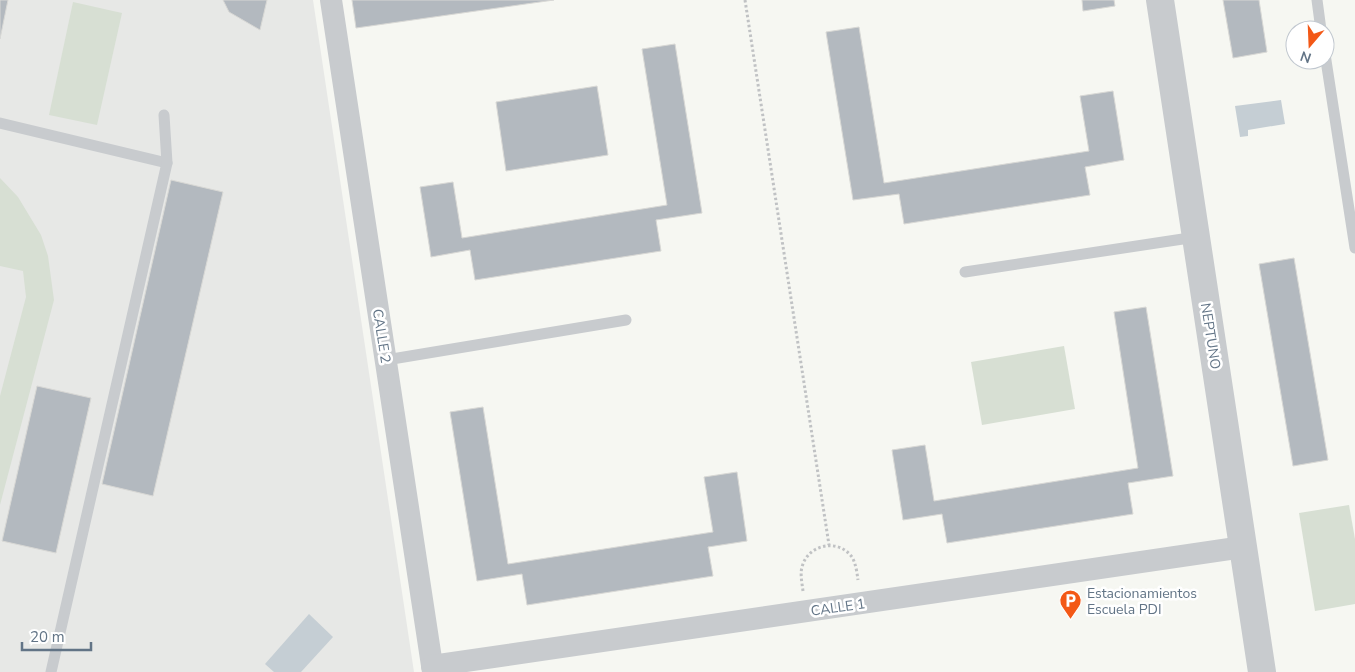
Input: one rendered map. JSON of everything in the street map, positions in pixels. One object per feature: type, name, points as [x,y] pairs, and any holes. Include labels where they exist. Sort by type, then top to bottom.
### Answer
[{"type":"street","name":"CALLE 2","points":[[331,0],[433,669]]},
{"type":"street","name":"NEPTUNO","points":[[1160,0],[1262,672]]},
{"type":"street","name":"CALLE 1","points":[[433,669],[806,611],[1243,547]]},
{"type":"lane","points":[[1317,0],[1320,20]]},
{"type":"lane","points":[[1327,70],[1355,248]]},
{"type":"lane","points":[[51,672],[167,163],[164,115]]},
{"type":"lane","points":[[0,123],[167,163]]},
{"type":"lane","points":[[965,272],[1196,236]]},
{"type":"lane","points":[[386,360],[626,320]]},
{"type":"path","points":[[745,0],[829,546]]},
{"type":"path","points":[[806,611],[802,568],[811,552],[829,546],[838,547],[852,558],[856,567],[862,603]]},
{"type":"shaded area","points":[[0,0],[313,0],[414,672],[0,672]]},
{"type":"shaded area","points":[[73,2],[122,13],[97,125],[49,115]]},
{"type":"shaded area","points":[[1281,100],[1285,124],[1248,130],[1248,136],[1240,137],[1235,106]]},
{"type":"shaded area","points":[[0,178],[18,197],[41,235],[48,256],[54,300],[0,505],[0,396],[26,297],[23,271],[0,266]]},
{"type":"shaded area","points":[[1064,346],[1075,409],[982,425],[971,362]]},
{"type":"shaded area","points":[[1349,505],[1355,539],[1355,604],[1315,611],[1299,513]]},
{"type":"shaded area","points":[[309,614],[333,637],[301,672],[274,672],[265,664]]},
{"type":"building","points":[[0,0],[8,0],[0,39]]},
{"type":"building","points":[[223,0],[267,0],[260,30],[229,12]]},
{"type":"building","points":[[352,0],[554,0],[356,28]]},
{"type":"building","points":[[1082,0],[1114,0],[1115,6],[1083,11]]},
{"type":"building","points":[[1223,0],[1259,0],[1267,52],[1233,58]]},
{"type":"building","points":[[859,27],[884,183],[1089,151],[1080,96],[1113,91],[1124,160],[1085,167],[1090,195],[904,224],[899,194],[853,200],[826,32]]},
{"type":"building","points":[[675,44],[702,213],[656,220],[661,251],[475,280],[470,250],[431,257],[420,187],[453,182],[462,238],[667,205],[642,49]]},
{"type":"building","points":[[597,86],[608,155],[506,171],[496,102]]},
{"type":"building","points":[[171,180],[223,192],[153,496],[102,484]]},
{"type":"building","points":[[1294,258],[1328,460],[1293,466],[1259,264]]},
{"type":"building","points":[[1146,307],[1173,476],[1128,483],[1133,514],[947,543],[942,514],[903,520],[892,450],[925,445],[934,501],[1138,468],[1114,312]]},
{"type":"building","points":[[37,386],[91,398],[56,553],[2,541]]},
{"type":"building","points":[[483,407],[508,564],[713,532],[704,477],[737,472],[747,541],[708,547],[713,576],[527,605],[522,574],[477,581],[450,412]]},
{"type":"place","name":"Estacionamientos Escuela PDI","points":[[1071,620]]}]
